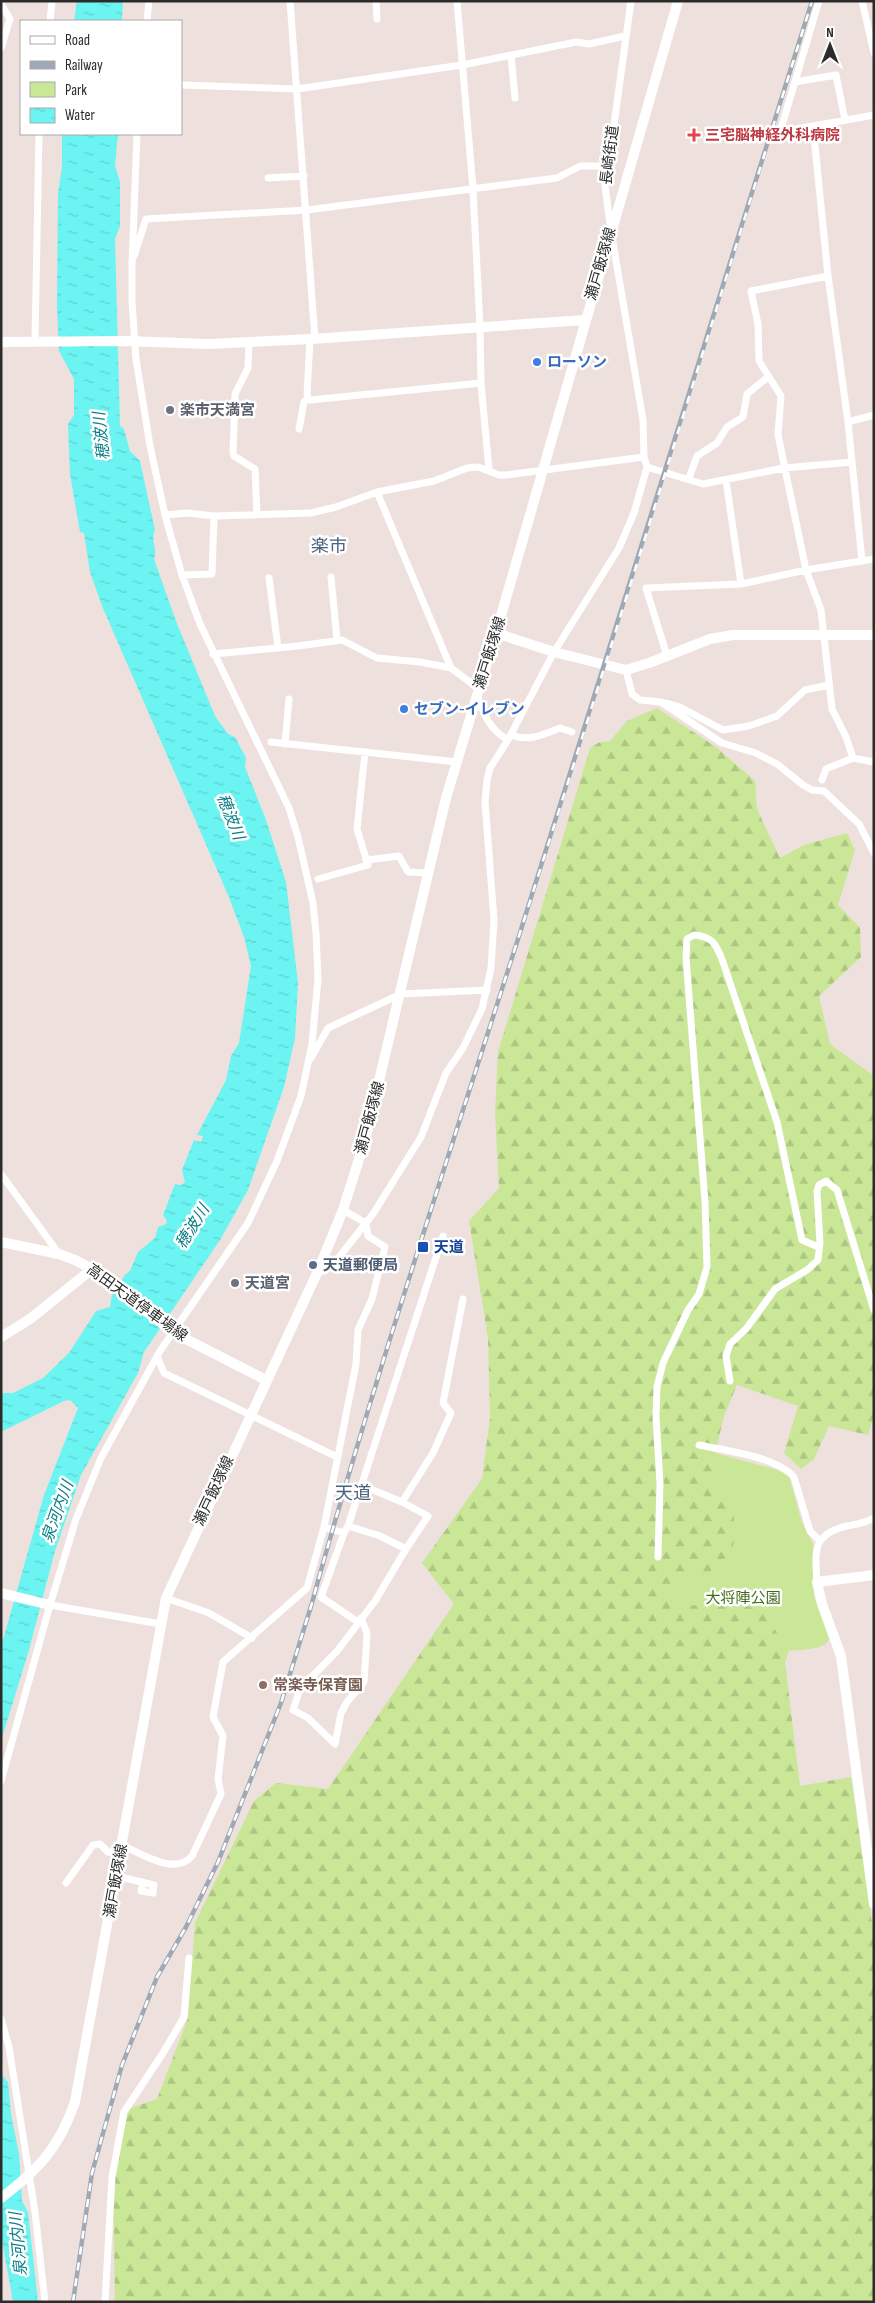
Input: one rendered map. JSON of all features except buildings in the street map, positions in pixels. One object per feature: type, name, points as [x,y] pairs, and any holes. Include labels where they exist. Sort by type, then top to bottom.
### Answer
[{"type":"main road","name":"瀬戸飯塚線","points":[[1,2198],[28,2177],[57,2144],[67,2126],[75,2102],[166,1598],[318,1271],[343,1210],[365,1140],[457,762],[678,1]]},
{"type":"main road","points":[[1,342],[37,340],[208,344],[312,339],[585,320]]},
{"type":"main road","points":[[496,633],[554,652],[626,670],[710,639],[733,635],[874,635]]},
{"type":"main road","name":"高田天道停車場線","points":[[1,1242],[59,1254],[94,1270],[171,1332],[266,1380]]},
{"type":"main road","points":[[1,1336],[30,1318],[94,1270]]},
{"type":"main road","points":[[874,1575],[817,1582],[822,1604],[840,1656],[874,1904]]},
{"type":"main road","points":[[6,1594],[50,1605]]},
{"type":"street","points":[[50,20],[52,1]]},
{"type":"street","points":[[147,20],[149,1]]},
{"type":"street","points":[[290,1],[307,210],[312,339],[308,398],[304,402],[299,429]]},
{"type":"street","points":[[376,1],[377,19]]},
{"type":"street","points":[[457,1],[473,189],[481,383],[488,470]]},
{"type":"street","name":"長崎街道","points":[[631,1],[613,132],[606,166],[605,186],[643,420],[644,457],[647,467]]},
{"type":"street","points":[[819,1],[780,132],[874,115]]},
{"type":"street","points":[[862,1],[874,53]]},
{"type":"street","points":[[1,4],[10,18],[1,48]]},
{"type":"street","points":[[182,85],[297,89],[462,65],[576,42],[589,44],[625,36]]},
{"type":"street","points":[[511,55],[515,98]]},
{"type":"street","points":[[795,82],[836,75],[845,120]]},
{"type":"street","points":[[813,126],[828,276],[848,422],[862,561]]},
{"type":"street","points":[[37,340],[39,135]]},
{"type":"street","points":[[1,1782],[76,1519],[101,1458],[171,1332],[248,1223],[277,1161],[301,1096],[312,1044],[318,979],[313,903],[298,838],[288,808],[242,708],[213,654],[182,575],[165,515],[150,446],[131,341],[137,135]]},
{"type":"street","points":[[132,264],[146,219],[307,210],[557,178],[580,166],[606,166]]},
{"type":"street","points":[[268,178],[304,176]]},
{"type":"street","points":[[828,276],[751,291],[758,324],[759,361],[781,396],[778,435],[806,570],[821,610],[832,709],[846,737],[853,758]]},
{"type":"street","points":[[249,342],[248,368],[235,394],[233,452],[234,456],[255,469],[257,515]]},
{"type":"street","points":[[688,478],[698,456],[718,443],[727,427],[743,416],[747,394],[768,377]]},
{"type":"street","points":[[308,398],[310,400],[481,383]]},
{"type":"street","points":[[848,422],[874,415]]},
{"type":"street","points":[[165,515],[188,513],[214,516],[311,513],[336,507],[377,492],[434,481],[467,468],[478,467],[499,475],[506,475],[644,457]]},
{"type":"street","points":[[318,1271],[324,1271],[332,1266],[366,1224],[421,1137],[446,1073],[477,1021],[487,990],[491,968],[494,920],[486,812],[486,780],[490,768],[509,737],[554,652],[619,548],[634,513],[647,467],[703,484],[784,468],[852,462]]},
{"type":"street","points":[[726,480],[741,584]]},
{"type":"street","points":[[377,492],[451,668],[478,692],[488,722],[493,730],[509,737],[522,739],[533,738],[560,728],[572,732]]},
{"type":"street","points":[[182,575],[212,574],[214,516]]},
{"type":"street","points":[[667,656],[646,588],[741,584],[806,570],[874,560]]},
{"type":"street","points":[[331,577],[337,640]]},
{"type":"street","points":[[269,578],[278,648]]},
{"type":"street","points":[[213,654],[342,640],[377,658],[420,662],[451,668]]},
{"type":"street","points":[[626,670],[632,694],[640,700],[661,702],[680,708],[723,730],[749,726],[777,716],[805,690],[829,685]]},
{"type":"street","points":[[285,744],[289,698]]},
{"type":"street","points":[[661,702],[722,743],[756,753],[777,764],[803,785],[812,790],[824,792],[859,824],[874,853]]},
{"type":"street","points":[[271,742],[457,762]]},
{"type":"street","points":[[318,879],[368,865],[357,828],[365,752]]},
{"type":"street","points":[[822,780],[826,769],[853,758],[874,762]]},
{"type":"street","points":[[366,860],[399,856],[408,872],[429,873]]},
{"type":"street","points":[[658,1557],[660,1484],[656,1416],[657,1387],[663,1363],[688,1310],[699,1294],[707,1267],[705,1202],[686,957],[687,939],[694,935],[711,939],[718,947],[777,1122],[802,1240],[816,1246],[820,1243]]},
{"type":"street","points":[[307,1064],[328,1028],[401,994],[487,990]]},
{"type":"street","points":[[1,1174],[59,1254]]},
{"type":"street","points":[[730,1380],[726,1356],[730,1344],[746,1329],[775,1289],[808,1270],[818,1260],[820,1243],[817,1191],[819,1185],[826,1181],[837,1190],[874,1310]]},
{"type":"street","points":[[66,1883],[93,1845],[100,1844],[108,1852],[121,1850],[165,1864],[179,1865],[186,1863],[192,1856],[221,1794],[218,1780],[223,1736],[213,1717],[223,1662],[307,1588],[324,1527],[356,1364],[358,1330],[372,1299],[385,1247],[368,1236],[366,1224],[343,1210]]},
{"type":"street","points":[[361,1485],[402,1502],[428,1516],[375,1601],[360,1620],[338,1650],[300,1690],[293,1710],[308,1718],[335,1744],[341,1713],[347,1702],[364,1682],[366,1633],[360,1620],[320,1597],[348,1526],[361,1485],[443,1236]]},
{"type":"street","points":[[402,1502],[433,1453],[451,1413],[443,1403],[463,1299]]},
{"type":"street","points":[[158,1356],[164,1373],[337,1457]]},
{"type":"street","points":[[699,1445],[760,1459],[788,1470],[794,1477],[810,1531],[819,1540]]},
{"type":"street","points":[[817,1582],[817,1547],[819,1540],[827,1532],[874,1518]]},
{"type":"street","points":[[348,1526],[380,1536],[406,1549]]},
{"type":"street","points":[[324,1527],[344,1533]]},
{"type":"street","points":[[166,1598],[209,1613],[252,1638]]},
{"type":"street","points":[[50,1605],[160,1624]]},
{"type":"street","points":[[116,1876],[143,1882]]},
{"type":"street","points":[[105,2302],[112,2177],[124,2112],[184,2017],[189,1958]]},
{"type":"street","points":[[1,2019],[9,2047],[34,2212],[45,2302]]},
{"type":"green space","points":[[657,708],[716,747],[755,781],[757,809],[780,858],[804,845],[847,833],[855,850],[838,905],[860,928],[861,957],[819,996],[830,1044],[874,1076],[874,1415],[868,1435],[829,1426],[814,1459],[801,1469],[784,1453],[798,1406],[737,1385],[724,1416],[714,1458],[715,1492],[734,1515],[734,1543],[729,1560],[706,1574],[680,1579],[676,1588],[676,1600],[689,1606],[728,1601],[753,1608],[768,1615],[783,1646],[800,1786],[851,1777],[874,1937],[874,2302],[115,2302],[113,2184],[128,2109],[157,2099],[188,2018],[195,1923],[254,1801],[276,1783],[328,1789],[454,1604],[422,1563],[482,1479],[490,1418],[488,1338],[469,1221],[499,1188],[495,1114],[498,1052],[590,748],[600,742],[610,741],[627,721]]},
{"type":"green space","name":"大将陣公園","points":[[700,1449],[778,1470],[789,1476],[802,1523],[813,1544],[814,1596],[830,1636],[828,1641],[819,1647],[789,1651],[783,1667],[665,1625]]},
{"type":"water","points":[[77,1],[123,1],[122,20],[74,20]]},
{"type":"water","points":[[62,135],[118,135],[115,166],[120,182],[120,226],[115,239],[120,426],[124,429],[130,451],[140,461],[155,530],[153,537],[154,559],[176,621],[215,716],[228,734],[235,737],[246,758],[245,767],[266,820],[286,882],[298,983],[295,1038],[284,1087],[248,1190],[220,1240],[144,1352],[138,1373],[81,1475],[55,1551],[29,1650],[1,1741],[1,1647],[44,1495],[78,1408],[70,1400],[64,1401],[1,1432],[1,1393],[13,1393],[43,1378],[69,1353],[96,1311],[110,1307],[112,1295],[125,1275],[130,1271],[138,1252],[155,1238],[158,1227],[166,1224],[167,1221],[163,1215],[175,1184],[182,1185],[185,1182],[182,1170],[194,1140],[201,1142],[203,1136],[197,1135],[226,1080],[231,1056],[239,1043],[251,966],[244,937],[228,895],[102,606],[90,572],[84,533],[80,532],[70,474],[68,424],[74,415],[74,379],[59,351],[57,306],[58,194],[62,166]]},
{"type":"water","name":"泉河内川","points":[[1,2074],[8,2082],[11,2114],[19,2154],[22,2201],[28,2212],[38,2302],[13,2302],[1,2235]]},
{"type":"railway","points":[[310,1610],[384,1357],[592,705],[812,1]]},
{"type":"railway","points":[[73,2302],[92,2173],[122,2065],[157,1977],[186,1927],[218,1862],[281,1703],[312,1603]]},
{"type":"place","name":"三宅脳神経外科病院","points":[[694,135]]},
{"type":"place","name":"ローソン","points":[[537,362]]},
{"type":"place","name":"楽市天満宮","points":[[170,410]]},
{"type":"place","name":"セブン-イレブン","points":[[404,709]]},
{"type":"place","name":"天道","points":[[423,1247]]},
{"type":"place","name":"天道郵便局","points":[[313,1265]]},
{"type":"place","name":"天道宮","points":[[235,1283]]},
{"type":"place","name":"常楽寺保育園","points":[[263,1685]]},
{"type":"district","name":"楽市","points":[[329,546]]},
{"type":"district","name":"天道","points":[[353,1493]]},
{"type":"water label","name":"穂波川","points":[[102,436]]},
{"type":"water label","name":"穂波川","points":[[230,817]]},
{"type":"water label","name":"穂波川","points":[[193,1227]]}]
